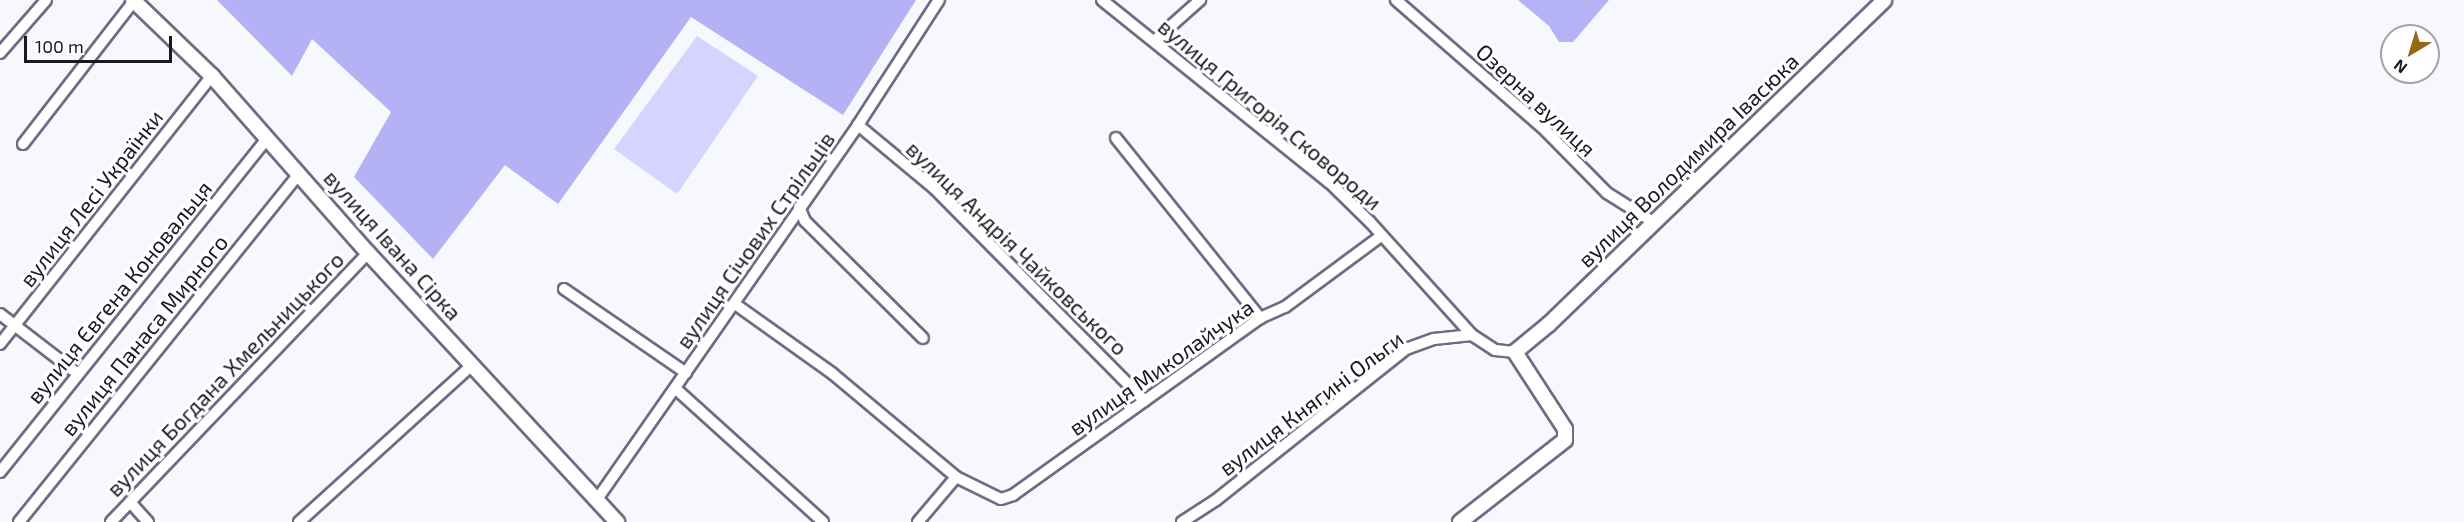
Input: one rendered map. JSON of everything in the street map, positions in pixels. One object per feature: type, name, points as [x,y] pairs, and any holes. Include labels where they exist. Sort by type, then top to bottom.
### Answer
[{"type":"street","points":[[0,53],[46,0]]},
{"type":"street","points":[[23,144],[134,0]]},
{"type":"street","name":"вулиця Івана Сірка","points":[[134,0],[212,76],[300,172],[368,253],[598,498],[617,522]]},
{"type":"street","name":"вулиця Січових Стрільців","points":[[598,498],[858,125],[939,0]]},
{"type":"street","name":"вулиця Григорія Сковороди","points":[[1102,0],[1157,39],[1330,183],[1382,236],[1472,335],[1495,350],[1517,350]]},
{"type":"street","points":[[1157,39],[1200,0]]},
{"type":"street","name":"Озерна вулиця","points":[[1396,0],[1546,131],[1575,164],[1607,193],[1653,222]]},
{"type":"street","name":"вулиця Володимира Івасюка","points":[[1517,350],[1884,0]]},
{"type":"street","name":"вулиця Лесі Українки","points":[[0,345],[212,76]]},
{"type":"street","name":"вулиця Андрія Чайковського","points":[[858,125],[934,189],[1145,401]]},
{"type":"street","name":"вулиця Євгена Коновальця","points":[[0,472],[268,138]]},
{"type":"street","points":[[1116,138],[1260,318]]},
{"type":"street","name":"вулиця Панаса Мирного","points":[[19,522],[300,172]]},
{"type":"street","points":[[799,207],[805,221],[923,338]]},
{"type":"street","name":"вулиця Миколайчука","points":[[735,304],[833,374],[956,477],[1001,499],[1013,495],[1260,318],[1285,307],[1382,236]]},
{"type":"street","name":"вулиця Богдана Хмельницького","points":[[111,522],[368,253]]},
{"type":"street","points":[[564,289],[686,373]]},
{"type":"street","points":[[0,314],[78,374]]},
{"type":"street","name":"вулиця Княгині Ольги","points":[[1182,522],[1216,500],[1406,349],[1434,339],[1472,335]]},
{"type":"street","points":[[1460,522],[1565,440],[1566,429],[1517,350]]},
{"type":"street","points":[[299,522],[472,364]]},
{"type":"street","points":[[676,389],[823,522]]},
{"type":"street","points":[[918,522],[956,477]]},
{"type":"street","points":[[130,502],[147,522]]},
{"type":"shaded area","points":[[217,0],[916,0],[843,115],[691,17],[558,204],[505,165],[433,259],[354,177],[391,112],[312,39],[292,76]]},
{"type":"shaded area","points":[[1518,0],[1609,0],[1573,42],[1559,42],[1549,26]]},
{"type":"shaded area","points":[[697,36],[758,76],[677,194],[614,149]]}]
